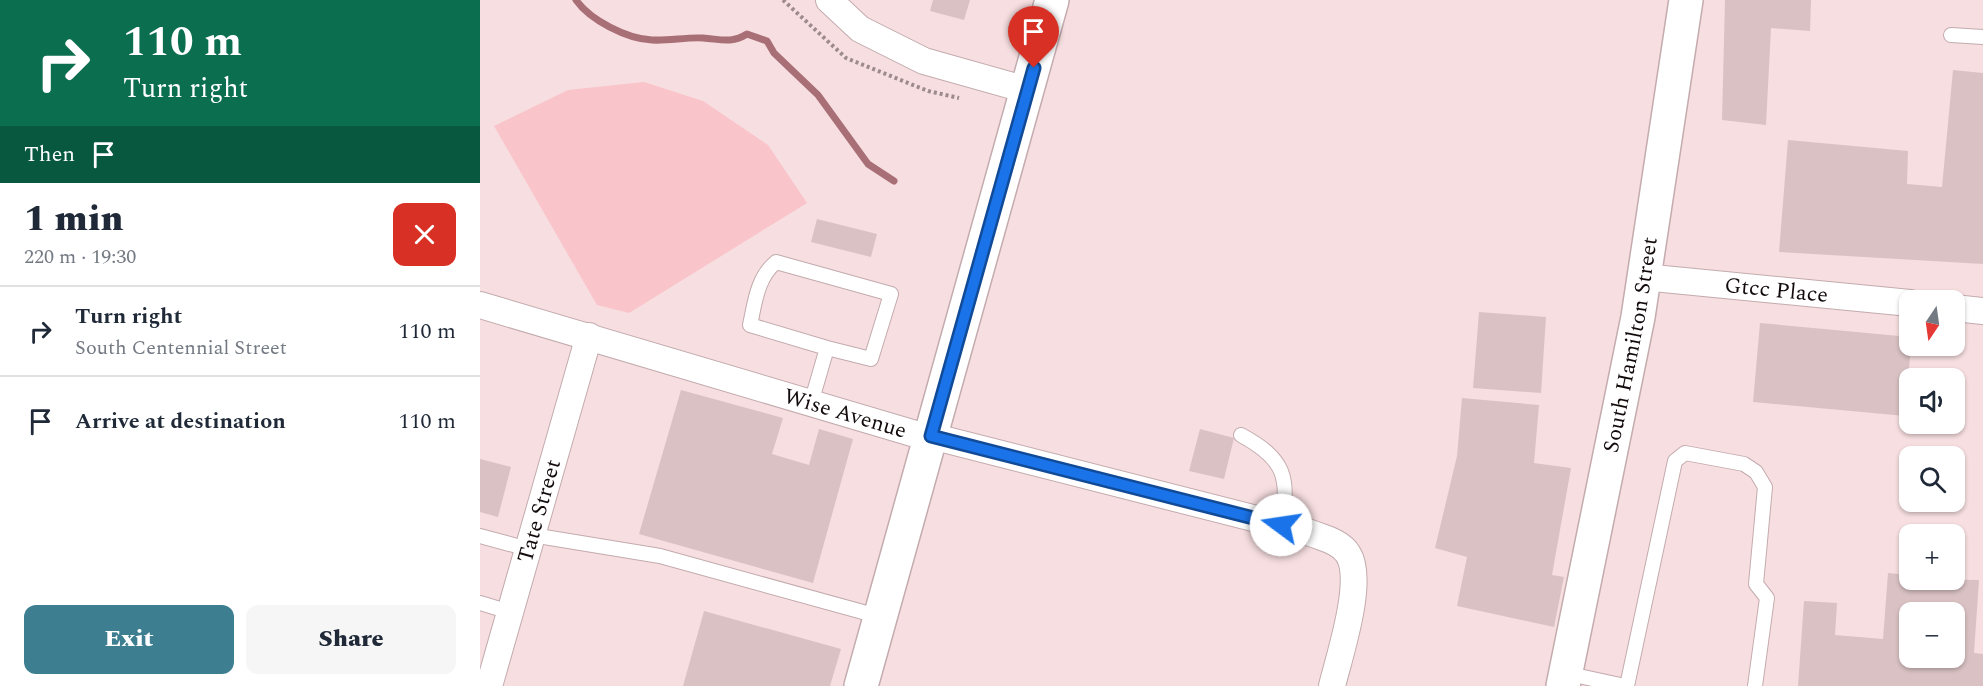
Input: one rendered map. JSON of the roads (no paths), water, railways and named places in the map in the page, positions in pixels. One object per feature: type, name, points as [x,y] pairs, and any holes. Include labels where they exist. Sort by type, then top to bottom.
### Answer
[{"type":"street","points":[[829,0],[860,28],[924,61],[1027,90]]},
{"type":"street","points":[[861,686],[1052,0]]},
{"type":"street","name":"South Hamilton Street","points":[[1564,680],[1638,317],[1686,0]]},
{"type":"street","name":"Gtcc Place","points":[[1643,277],[1899,302]]},
{"type":"street","name":"Wise Avenue","points":[[480,305],[912,433],[1281,525],[1339,544],[1350,555],[1354,577],[1350,619],[1332,686]]},
{"type":"street","points":[[1965,309],[1983,311]]},
{"type":"street","name":"Tate Street","points":[[489,686],[589,336]]},
{"type":"lane","points":[[1951,35],[1983,37]]},
{"type":"lane","points":[[776,262],[891,294],[871,359],[827,348],[750,325],[761,279],[776,262]]},
{"type":"lane","points":[[811,403],[827,348]]},
{"type":"lane","points":[[1241,435],[1266,448],[1276,462],[1285,484],[1281,525]]},
{"type":"lane","points":[[1564,680],[1626,686],[1675,461],[1685,453],[1744,464],[1756,472],[1766,487],[1756,584],[1767,598],[1755,686]]},
{"type":"lane","points":[[480,536],[660,556],[881,617]]},
{"type":"lane","points":[[480,603],[510,612]]},
{"type":"waterway","points":[[576,0],[590,15],[610,27],[642,39],[731,40],[747,34],[767,41],[774,53],[818,95],[868,164],[894,181]]}]
